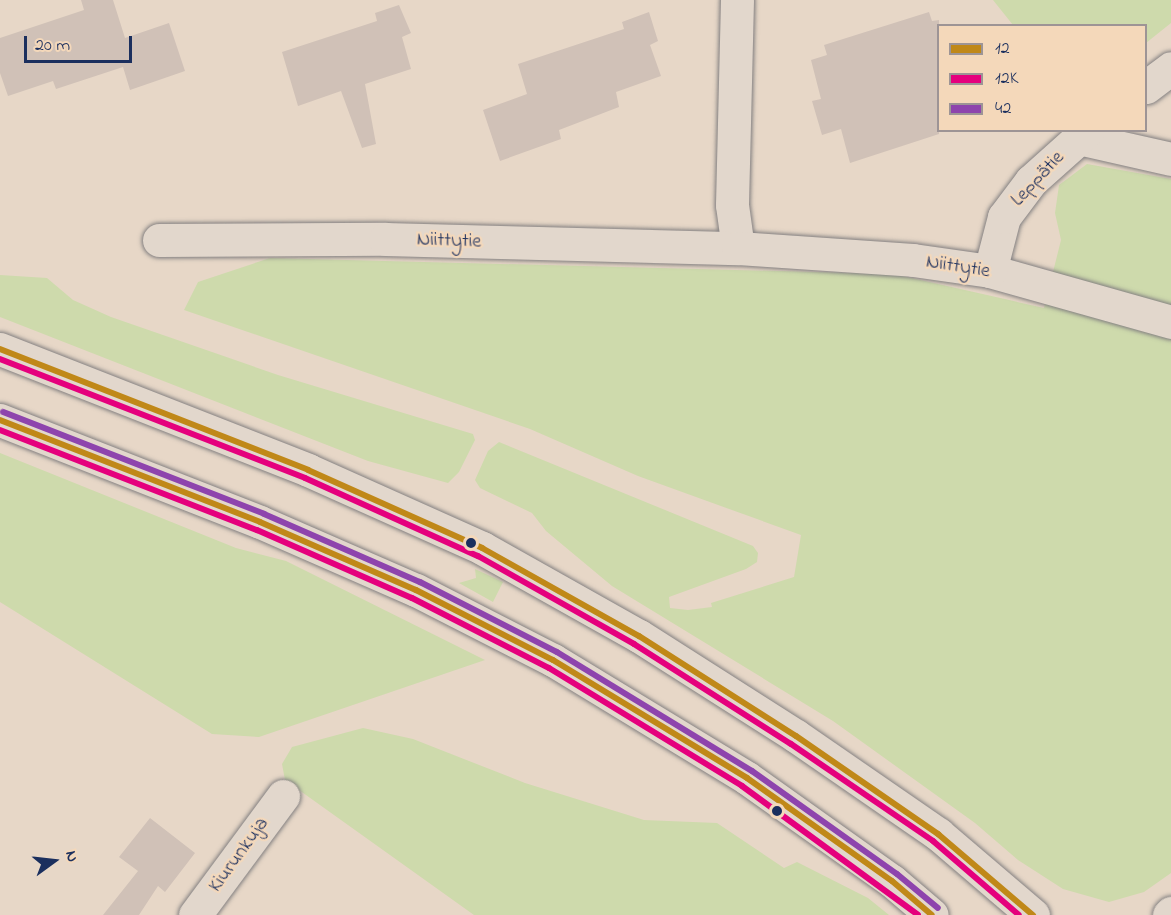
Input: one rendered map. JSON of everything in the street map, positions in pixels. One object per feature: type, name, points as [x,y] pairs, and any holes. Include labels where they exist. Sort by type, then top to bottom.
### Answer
[{"type":"main road","points":[[737,0],[732,205],[738,248]]},
{"type":"main road","points":[[1147,86],[1171,68]]},
{"type":"main road","points":[[1083,134],[1171,159]]},
{"type":"main road","name":"Leppätie","points":[[990,271],[1004,217],[1031,181],[1083,134]]},
{"type":"main road","name":"Niittytie","points":[[159,240],[385,239],[738,248],[913,260],[990,271],[1171,322]]},
{"type":"main road","points":[[0,349],[308,470],[492,554],[639,636],[796,736],[938,834],[1033,915]]},
{"type":"main road","points":[[0,420],[260,522],[416,590],[553,660],[747,778],[892,881],[932,915]]},
{"type":"main road","name":"Kiurunkuja","points":[[195,915],[283,796]]},
{"type":"green space","points":[[993,0],[1171,0],[1171,23],[1147,42],[1147,24],[1012,24]]},
{"type":"green space","points":[[1087,164],[1171,179],[1171,873],[1144,892],[1109,902],[1063,889],[1018,860],[975,823],[833,721],[612,586],[546,531],[532,513],[480,488],[475,480],[488,451],[499,442],[753,546],[758,553],[757,562],[746,569],[669,597],[670,608],[688,610],[712,607],[711,603],[794,577],[801,535],[638,476],[530,429],[184,310],[198,282],[270,258],[894,274],[1044,308],[1061,240],[1055,213],[1059,185]]},
{"type":"green space","points":[[0,275],[47,278],[73,300],[111,317],[278,375],[473,434],[475,440],[459,472],[448,483],[368,461],[0,317]]},
{"type":"green space","points":[[0,453],[236,548],[286,561],[485,660],[259,737],[212,734],[0,602]]},
{"type":"green space","points":[[475,569],[503,582],[493,602],[459,583],[476,578]]},
{"type":"green space","points":[[363,728],[413,739],[525,783],[644,820],[717,823],[784,868],[797,862],[868,898],[889,915],[474,915],[285,780],[282,764],[292,747]]},
{"type":"building","points":[[81,0],[113,0],[125,38],[169,23],[185,71],[130,90],[123,67],[56,89],[53,81],[8,96],[0,73],[0,38],[84,10]]},
{"type":"building","points":[[399,5],[411,33],[402,37],[411,69],[365,84],[376,144],[362,148],[341,91],[298,106],[282,52],[377,21],[375,13]]},
{"type":"building","points":[[649,12],[658,41],[650,45],[661,76],[616,92],[619,107],[559,130],[561,139],[500,161],[483,110],[527,94],[518,64],[624,29],[622,22]]},
{"type":"building","points":[[929,12],[932,21],[939,20],[937,24],[937,132],[939,134],[850,163],[841,129],[822,135],[812,101],[821,99],[811,60],[827,55],[824,45]]},
{"type":"building","points":[[150,818],[195,853],[165,892],[158,886],[139,915],[103,915],[138,871],[119,857]]},
{"type":"transit line","name":"12","points":[[0,349],[308,470],[482,548],[639,636],[796,736],[938,834],[1033,915]]},
{"type":"transit line","name":"12K","points":[[0,359],[305,478],[478,556],[634,644],[791,744],[933,841],[1019,915]]},
{"type":"transit line","name":"42","points":[[3,412],[264,514],[420,582],[557,652],[752,771],[897,874],[938,908]]},
{"type":"transit line","name":"12","points":[[0,420],[260,522],[416,590],[553,660],[747,778],[892,881],[932,915]]},
{"type":"transit line","name":"12K","points":[[0,430],[257,530],[412,598],[549,668],[742,786],[918,915]]}]
